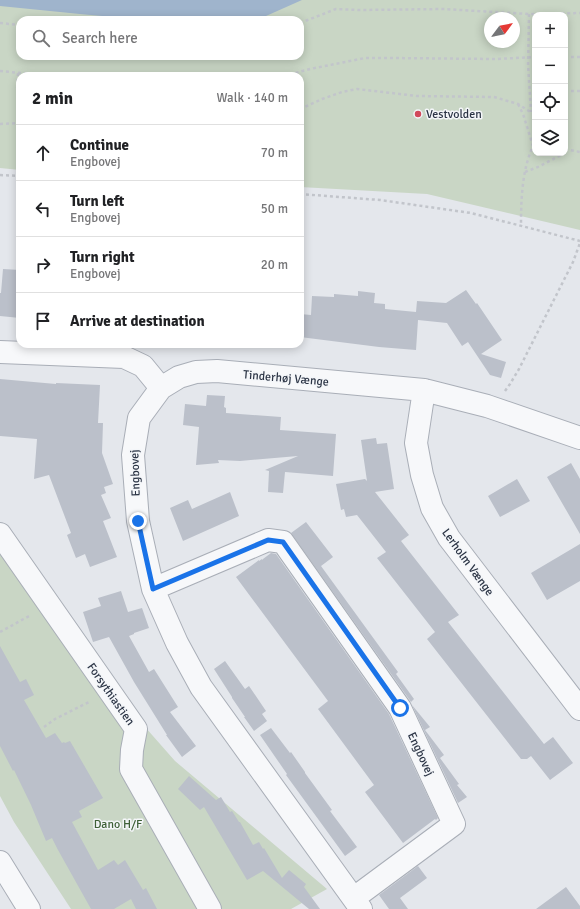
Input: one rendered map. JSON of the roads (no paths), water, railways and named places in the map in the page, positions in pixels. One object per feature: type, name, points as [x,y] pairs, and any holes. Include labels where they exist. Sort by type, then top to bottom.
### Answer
[{"type":"street","points":[[0,352],[124,357],[143,366],[162,388]]},
{"type":"street","name":"Tinderhøj Vænge","points":[[162,388],[179,377],[196,372],[217,372],[424,390],[493,408],[580,438]]},
{"type":"street","name":"Engbovej","points":[[153,589],[268,540],[283,542],[400,708],[454,824],[358,904],[201,687],[177,643],[153,589],[138,521],[133,455],[139,418],[162,388]]},
{"type":"street","name":"Lerholm Vænge","points":[[424,390],[416,443],[422,475],[432,508],[449,538],[576,695]]},
{"type":"street","name":"Forsythiastien","points":[[0,534],[136,729],[132,750],[131,769],[210,909]]},
{"type":"street","points":[[0,862],[30,909]]},
{"type":"water","points":[[0,0],[302,0],[266,16],[102,16],[0,6]]},
{"type":"place","name":"Vestvolden","points":[[418,114]]},
{"type":"park label","name":"Dano H/F","points":[[118,824]]}]
